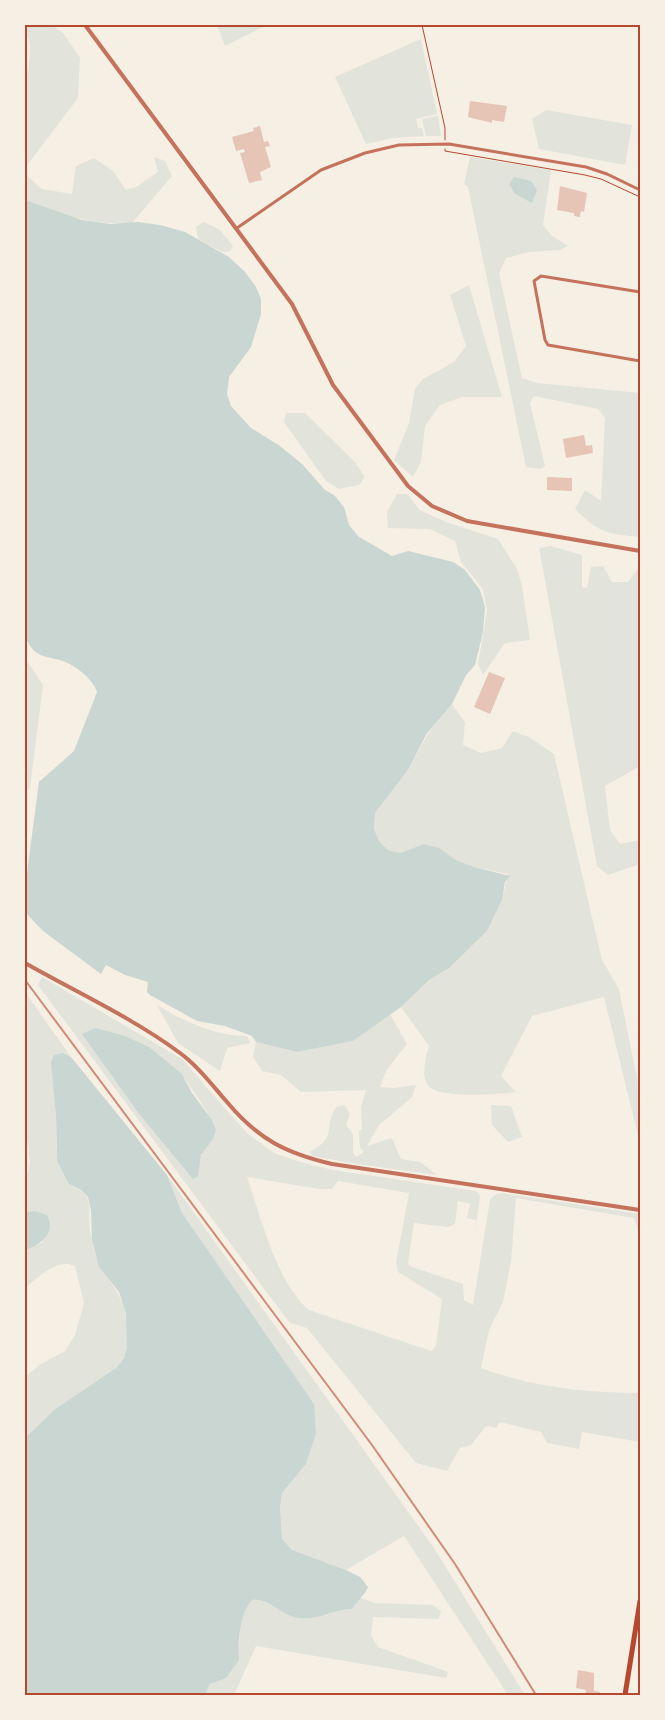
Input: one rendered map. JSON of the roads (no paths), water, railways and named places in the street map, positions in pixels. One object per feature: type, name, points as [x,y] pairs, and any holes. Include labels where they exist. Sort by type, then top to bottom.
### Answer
[{"type":"main road","points":[[626,1695],[640,1600]]},
{"type":"street","points":[[85,25],[292,304],[342,399],[399,475],[419,495],[446,514],[467,521],[640,551]]},
{"type":"street","points":[[237,228],[321,170],[365,152],[399,145],[450,144],[586,167],[608,174],[640,190]]},
{"type":"street","points":[[640,292],[541,276],[534,281],[545,340],[548,344],[640,361]]},
{"type":"street","points":[[25,963],[180,1053],[204,1075],[248,1126],[276,1146],[290,1153],[332,1164],[640,1210]]},
{"type":"railway","points":[[25,980],[372,1445],[455,1564],[536,1695]]}]
